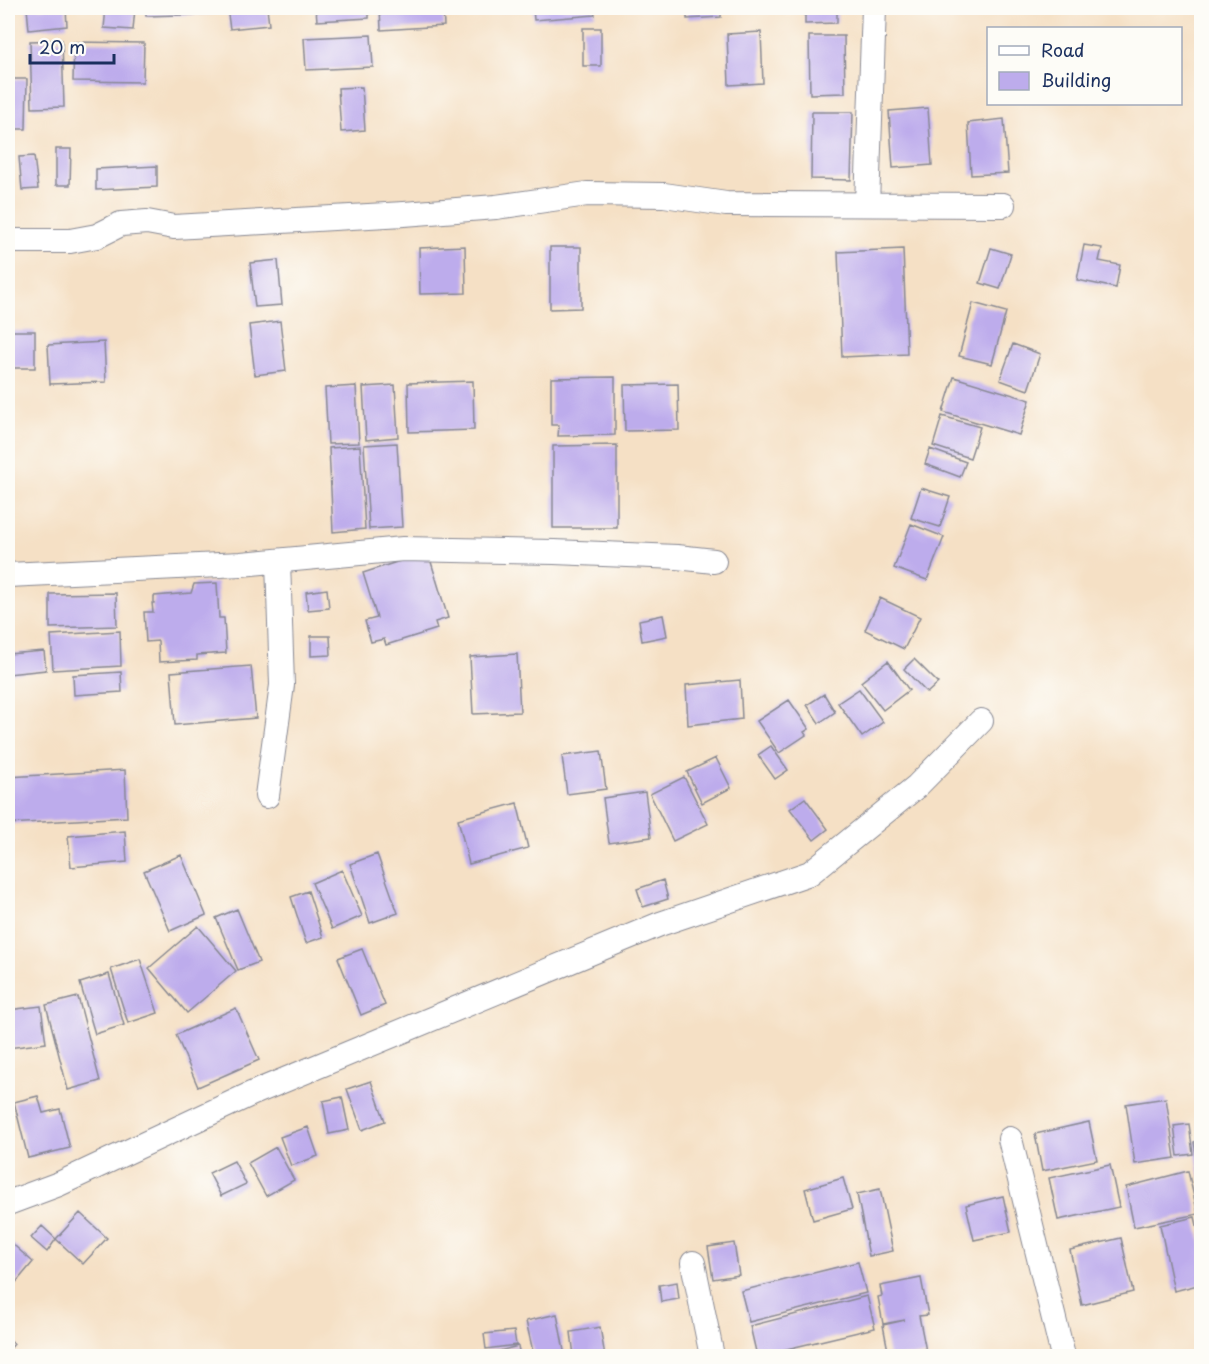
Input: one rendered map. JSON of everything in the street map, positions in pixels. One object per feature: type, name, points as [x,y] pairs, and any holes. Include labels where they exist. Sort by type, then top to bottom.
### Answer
[{"type":"street","points":[[867,204],[873,8]]},
{"type":"street","points":[[8,242],[70,241],[97,236],[121,224],[147,222],[174,227],[404,214],[496,207],[587,194],[664,195],[726,204],[1003,205]]},
{"type":"street","points":[[8,575],[241,564],[402,549],[676,556],[714,561]]},
{"type":"street","points":[[267,796],[282,686],[278,561]]},
{"type":"street","points":[[8,1203],[58,1184],[250,1094],[649,928],[810,873],[917,786],[981,720]]},
{"type":"street","points":[[1010,1139],[1062,1356]]},
{"type":"street","points":[[693,1263],[712,1356]]},
{"type":"building","points":[[27,8],[66,8],[67,26],[29,30]]},
{"type":"building","points":[[106,8],[135,8],[133,30],[104,28]]},
{"type":"building","points":[[146,8],[213,8],[213,14],[146,16]]},
{"type":"building","points":[[227,8],[267,8],[269,25],[230,29]]},
{"type":"building","points":[[316,8],[369,8],[369,18],[317,21]]},
{"type":"building","points":[[380,8],[443,8],[444,26],[381,30]]},
{"type":"building","points":[[495,8],[529,8],[529,9],[496,13]]},
{"type":"building","points":[[533,8],[594,8],[595,15],[534,20]]},
{"type":"building","points":[[687,8],[721,8],[721,17],[687,19]]},
{"type":"building","points":[[805,8],[837,8],[837,23],[805,24]]},
{"type":"building","points":[[583,28],[601,28],[601,66],[583,66]]},
{"type":"building","points":[[761,32],[763,83],[729,85],[727,34]]},
{"type":"building","points":[[371,35],[373,67],[306,70],[304,38]]},
{"type":"building","points":[[809,36],[844,36],[845,93],[810,94]]},
{"type":"building","points":[[62,40],[64,107],[32,108],[30,41]]},
{"type":"building","points":[[74,42],[144,43],[143,82],[73,81]]},
{"type":"building","points":[[8,79],[27,79],[26,129],[8,129]]},
{"type":"building","points":[[362,87],[365,130],[341,132],[338,88]]},
{"type":"building","points":[[928,108],[932,165],[893,168],[889,111]]},
{"type":"building","points":[[812,112],[853,112],[851,180],[811,179]]},
{"type":"building","points":[[1004,119],[1008,173],[971,175],[968,123]]},
{"type":"building","points":[[56,149],[71,149],[70,185],[56,185]]},
{"type":"building","points":[[34,156],[38,189],[22,190],[19,157]]},
{"type":"building","points":[[157,166],[157,187],[96,190],[96,169]]},
{"type":"building","points":[[1084,245],[1102,248],[1099,261],[1120,265],[1116,288],[1077,280]]},
{"type":"building","points":[[465,246],[466,293],[420,294],[419,248]]},
{"type":"building","points":[[550,247],[581,247],[581,308],[550,309]]},
{"type":"building","points":[[991,248],[1011,254],[1000,289],[980,283]]},
{"type":"building","points":[[903,249],[907,354],[842,357],[838,252]]},
{"type":"building","points":[[278,260],[282,305],[255,307],[250,263]]},
{"type":"building","points":[[973,303],[1006,312],[992,364],[959,356]]},
{"type":"building","points":[[280,321],[286,371],[255,375],[249,325]]},
{"type":"building","points":[[8,331],[35,331],[35,368],[8,368]]},
{"type":"building","points":[[104,342],[106,382],[50,384],[48,345]]},
{"type":"building","points":[[1013,344],[1040,354],[1028,390],[1000,380]]},
{"type":"building","points":[[615,377],[615,435],[558,436],[559,425],[551,425],[551,378]]},
{"type":"building","points":[[954,377],[1030,400],[1019,435],[943,412]]},
{"type":"building","points":[[473,381],[474,430],[409,432],[408,383]]},
{"type":"building","points":[[678,384],[679,430],[625,431],[624,385]]},
{"type":"building","points":[[395,385],[398,437],[366,440],[363,387]]},
{"type":"building","points":[[356,386],[359,443],[328,444],[325,388]]},
{"type":"building","points":[[942,416],[980,427],[970,458],[933,446]]},
{"type":"building","points":[[397,443],[402,527],[369,529],[364,445]]},
{"type":"building","points":[[617,445],[617,528],[553,528],[553,446]]},
{"type":"building","points":[[360,446],[365,529],[333,532],[329,448]]},
{"type":"building","points":[[930,449],[966,462],[960,477],[925,464]]},
{"type":"building","points":[[921,488],[950,497],[940,527],[911,518]]},
{"type":"building","points":[[911,524],[944,537],[927,580],[894,568]]},
{"type":"building","points":[[428,552],[448,618],[435,622],[437,629],[386,645],[384,639],[371,642],[365,621],[377,618],[363,573]]},
{"type":"building","points":[[217,583],[219,618],[224,618],[226,653],[197,655],[197,660],[159,662],[158,641],[146,642],[144,612],[153,612],[154,596],[191,593],[194,584]]},
{"type":"building","points":[[327,589],[329,608],[308,610],[306,592]]},
{"type":"building","points":[[116,593],[117,626],[50,628],[50,594]]},
{"type":"building","points":[[880,598],[920,617],[904,649],[865,630]]},
{"type":"building","points":[[663,615],[667,636],[642,641],[639,620]]},
{"type":"building","points":[[120,631],[121,666],[53,670],[51,635]]},
{"type":"building","points":[[311,636],[330,636],[331,655],[311,656]]},
{"type":"building","points":[[44,651],[46,670],[8,674],[8,654]]},
{"type":"building","points":[[517,654],[520,712],[473,714],[470,657]]},
{"type":"building","points":[[914,659],[938,683],[927,693],[904,669]]},
{"type":"building","points":[[888,661],[909,690],[883,710],[861,682]]},
{"type":"building","points":[[251,666],[256,718],[175,725],[171,672]]},
{"type":"building","points":[[121,672],[122,692],[74,695],[73,675]]},
{"type":"building","points":[[740,680],[742,719],[688,725],[686,685]]},
{"type":"building","points":[[859,689],[883,722],[862,737],[838,703]]},
{"type":"building","points":[[824,694],[835,712],[819,723],[807,705]]},
{"type":"building","points":[[789,700],[809,729],[804,732],[806,735],[779,753],[757,721]]},
{"type":"building","points":[[771,746],[788,770],[775,779],[758,755]]},
{"type":"building","points":[[601,751],[606,789],[567,794],[562,756]]},
{"type":"building","points":[[716,758],[731,788],[702,803],[687,772]]},
{"type":"building","points":[[125,770],[127,817],[8,824],[8,777]]},
{"type":"building","points":[[684,777],[708,824],[673,841],[650,794]]},
{"type":"building","points":[[645,792],[651,837],[609,843],[603,798]]},
{"type":"building","points":[[805,798],[828,829],[814,840],[790,809]]},
{"type":"building","points":[[517,803],[528,848],[469,864],[458,819]]},
{"type":"building","points":[[125,831],[127,862],[71,867],[68,836]]},
{"type":"building","points":[[377,854],[398,913],[370,923],[350,864]]},
{"type":"building","points":[[181,855],[206,915],[170,931],[144,871]]},
{"type":"building","points":[[342,870],[362,916],[332,929],[312,883]]},
{"type":"building","points":[[663,880],[668,899],[643,907],[637,889]]},
{"type":"building","points":[[308,891],[323,937],[306,943],[291,897]]},
{"type":"building","points":[[237,909],[259,962],[238,970],[216,918]]},
{"type":"building","points":[[198,926],[236,971],[187,1013],[149,968]]},
{"type":"building","points":[[362,949],[385,1005],[361,1015],[338,958]]},
{"type":"building","points":[[140,959],[158,1013],[128,1023],[111,969]]},
{"type":"building","points":[[109,974],[124,1025],[95,1034],[80,983]]},
{"type":"building","points":[[78,997],[100,1081],[68,1090],[46,1005]]},
{"type":"building","points":[[41,1006],[46,1043],[8,1048],[8,1010]]},
{"type":"building","points":[[236,1008],[259,1060],[198,1087],[176,1035]]},
{"type":"building","points":[[371,1081],[385,1121],[362,1130],[347,1089]]},
{"type":"building","points":[[38,1096],[43,1113],[60,1109],[70,1148],[28,1158],[14,1102]]},
{"type":"building","points":[[342,1097],[349,1130],[329,1134],[323,1101]]},
{"type":"building","points":[[1166,1098],[1175,1158],[1135,1164],[1126,1104]]},
{"type":"building","points":[[1089,1122],[1097,1160],[1042,1171],[1035,1134]]},
{"type":"building","points":[[1189,1124],[1193,1154],[1178,1156],[1174,1126]]},
{"type":"building","points":[[308,1127],[318,1156],[291,1166],[280,1137]]},
{"type":"building","points":[[1202,1140],[1202,1177],[1200,1177],[1194,1142]]},
{"type":"building","points":[[276,1147],[294,1180],[266,1196],[248,1163]]},
{"type":"building","points":[[234,1161],[246,1184],[221,1196],[209,1173]]},
{"type":"building","points":[[1110,1165],[1119,1207],[1058,1220],[1049,1178]]},
{"type":"building","points":[[1188,1171],[1198,1214],[1134,1227],[1126,1187]]},
{"type":"building","points":[[843,1178],[852,1209],[813,1220],[805,1189]]},
{"type":"building","points":[[880,1189],[893,1251],[869,1256],[857,1194]]},
{"type":"building","points":[[1003,1196],[1011,1232],[974,1240],[966,1205]]},
{"type":"building","points":[[80,1213],[107,1238],[83,1264],[56,1239]]},
{"type":"building","points":[[1195,1217],[1202,1246],[1202,1284],[1174,1291],[1160,1225]]},
{"type":"building","points":[[42,1226],[56,1239],[47,1252],[31,1238]]},
{"type":"building","points":[[1121,1238],[1133,1292],[1082,1305],[1070,1250]]},
{"type":"building","points":[[8,1240],[33,1262],[8,1292]]},
{"type":"building","points":[[734,1243],[739,1275],[713,1279],[708,1247]]},
{"type":"building","points":[[858,1262],[866,1293],[749,1322],[741,1291]]},
{"type":"building","points":[[921,1278],[928,1315],[919,1316],[927,1356],[889,1356],[883,1325],[905,1320],[883,1324],[878,1297],[882,1296],[880,1286]]},
{"type":"building","points":[[677,1282],[679,1299],[661,1302],[659,1285]]},
{"type":"building","points":[[867,1296],[875,1328],[757,1356],[750,1326]]},
{"type":"building","points":[[557,1314],[565,1356],[534,1356],[526,1321]]},
{"type":"building","points":[[600,1327],[605,1356],[574,1356],[571,1332]]},
{"type":"building","points":[[514,1331],[516,1345],[486,1349],[484,1334]]},
{"type":"building","points":[[8,1339],[14,1344],[8,1351]]},
{"type":"building","points":[[518,1346],[520,1356],[481,1356]]},
{"type":"building","points":[[817,1352],[818,1356],[803,1356]]}]
